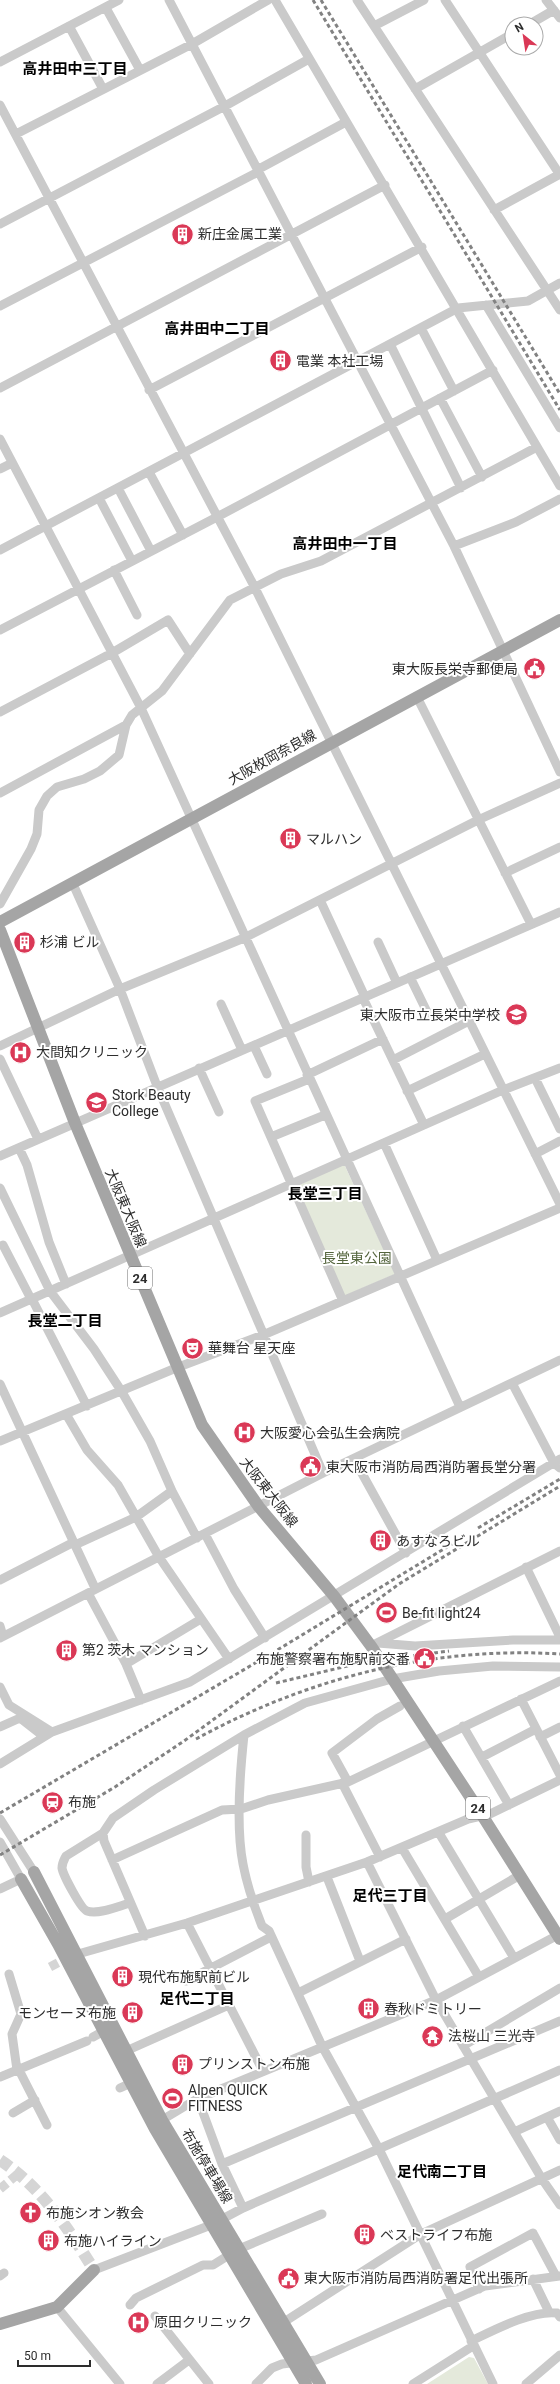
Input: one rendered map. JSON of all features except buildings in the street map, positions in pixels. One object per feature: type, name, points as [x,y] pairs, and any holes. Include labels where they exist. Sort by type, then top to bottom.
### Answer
[{"type":"main road","name":"大阪枚岡奈良線","points":[[0,922],[73,884],[330,743],[560,620]]},
{"type":"main road","name":"大阪東大阪線","points":[[0,930],[40,1028],[75,1123],[176,1368],[202,1425],[259,1507],[375,1645],[392,1679],[482,1815],[559,1936]]},
{"type":"main road","name":"布施停車場線","points":[[34,1872],[104,2032],[131,2083],[234,2252],[306,2384]]},
{"type":"main road","name":"布施停車場線","points":[[21,1879],[71,1956],[126,2051],[158,2125]]},
{"type":"main road","name":"布施停車場線","points":[[234,2252],[284,2322],[320,2384]]},
{"type":"main road","points":[[0,2323],[57,2307],[94,2270]]},
{"type":"street","points":[[0,62],[119,0]]},
{"type":"street","points":[[169,0],[390,425],[432,502],[504,651],[560,772]]},
{"type":"street","points":[[16,134],[192,44],[268,0]]},
{"type":"street","points":[[275,0],[346,122],[458,308],[560,486]]},
{"type":"street","points":[[357,0],[560,310]]},
{"type":"street","points":[[374,26],[424,0]]},
{"type":"street","points":[[446,0],[560,175],[494,210]]},
{"type":"street","points":[[546,0],[560,18]]},
{"type":"street","points":[[106,8],[140,70]]},
{"type":"street","points":[[544,16],[554,10]]},
{"type":"street","points":[[70,26],[103,89]]},
{"type":"street","points":[[415,89],[504,38]]},
{"type":"street","points":[[0,224],[225,106],[309,59]]},
{"type":"street","points":[[0,105],[50,197],[115,326],[254,586],[330,743],[392,864],[560,1204]]},
{"type":"street","points":[[0,306],[258,171],[346,122]]},
{"type":"street","points":[[0,388],[115,326],[385,185]]},
{"type":"street","points":[[149,390],[422,248]]},
{"type":"street","points":[[0,550],[458,308],[528,301],[560,283]]},
{"type":"street","points":[[486,305],[560,428]]},
{"type":"street","points":[[421,328],[454,391]]},
{"type":"street","points":[[390,344],[462,488]]},
{"type":"street","points":[[0,630],[183,535],[493,370]]},
{"type":"street","points":[[440,398],[482,477]]},
{"type":"street","points":[[0,439],[140,708],[398,1276],[460,1407]]},
{"type":"street","points":[[0,793],[126,725],[140,708],[162,691],[222,608],[230,600],[254,586],[281,574],[321,561],[538,447]]},
{"type":"street","points":[[0,469],[12,463]]},
{"type":"street","points":[[149,472],[183,535]]},
{"type":"street","points":[[118,488],[150,551]]},
{"type":"street","points":[[99,498],[132,561]]},
{"type":"street","points":[[454,546],[516,522],[560,499]]},
{"type":"street","points":[[114,570],[137,615]]},
{"type":"street","points":[[0,712],[112,653],[168,620],[190,654]]},
{"type":"street","points":[[417,697],[531,924]]},
{"type":"street","points":[[0,904],[37,834],[39,810],[47,796],[57,787],[100,771],[119,756],[126,725]]},
{"type":"street","points":[[0,1046],[120,989],[244,938],[478,820],[560,783]]},
{"type":"street","points":[[505,873],[560,847]]},
{"type":"street","points":[[73,884],[120,989],[157,1086],[323,1474]]},
{"type":"street","points":[[320,900],[424,1125]]},
{"type":"street","points":[[0,1156],[157,1086],[287,1032],[560,912]]},
{"type":"street","points":[[378,942],[397,983]]},
{"type":"street","points":[[410,977],[428,1014]]},
{"type":"street","points":[[221,1004],[242,1050]]},
{"type":"street","points":[[393,1060],[469,1021]]},
{"type":"street","points":[[342,1301],[255,1101],[308,1078],[383,1039]]},
{"type":"street","points":[[254,1046],[267,1074]]},
{"type":"street","points":[[407,1091],[485,1054]]},
{"type":"street","points":[[0,1059],[38,1139]]},
{"type":"street","points":[[199,1068],[219,1112]]},
{"type":"street","points":[[0,1313],[504,1090],[560,1068]]},
{"type":"street","points":[[535,1078],[560,1129]]},
{"type":"street","points":[[271,1137],[325,1114]]},
{"type":"street","points":[[535,1154],[560,1141]]},
{"type":"street","points":[[384,1143],[437,1260]]},
{"type":"street","points":[[19,1148],[27,1166],[49,1242],[66,1284]]},
{"type":"street","points":[[0,1188],[50,1291],[94,1349],[122,1392],[150,1441],[172,1491],[265,1638]]},
{"type":"street","points":[[0,1441],[122,1392],[176,1368],[263,1335],[560,1208]]},
{"type":"street","points":[[3,1245],[88,1406]]},
{"type":"street","points":[[0,1626],[2,1637],[323,1474],[560,1360]]},
{"type":"street","points":[[0,1764],[48,1734],[190,1682],[558,1463],[512,1383]]},
{"type":"street","points":[[0,1384],[75,1544],[92,1590],[141,1700]]},
{"type":"street","points":[[66,1414],[87,1450],[118,1485],[159,1557],[229,1659]]},
{"type":"street","points":[[354,1459],[406,1553]]},
{"type":"street","points":[[0,1580],[136,1517],[172,1491]]},
{"type":"street","points":[[375,1645],[560,1551]]},
{"type":"street","points":[[375,1645],[416,1646],[513,1640],[560,1639],[526,1567]]},
{"type":"street","points":[[126,1664],[201,1619]]},
{"type":"street","points":[[130,1903],[94,1912],[86,1911],[80,1905],[62,1870],[63,1862],[66,1856],[103,1833],[113,1818],[154,1790],[244,1736],[305,1703],[392,1679],[475,1667],[560,1667]]},
{"type":"street","points":[[112,1860],[222,1810],[241,1809],[268,1800],[345,1783],[432,1740],[560,1681]]},
{"type":"street","points":[[0,1687],[9,1705],[48,1734]]},
{"type":"street","points":[[521,1699],[560,1775]]},
{"type":"street","points":[[380,1857],[332,1753],[378,1719],[400,1706]]},
{"type":"street","points":[[0,1727],[20,1718],[48,1734]]},
{"type":"street","points":[[463,1726],[510,1805]]},
{"type":"street","points":[[482,1757],[538,1733],[560,1727]]},
{"type":"street","points":[[244,1736],[240,1766],[240,1846],[252,1900],[262,1926],[269,1931],[322,2046],[379,2149],[421,2234],[472,2344],[493,2384]]},
{"type":"street","points":[[71,1956],[187,1923],[367,1862],[510,1805],[560,1780]]},
{"type":"street","points":[[0,1819],[34,1872]]},
{"type":"street","points":[[103,1833],[104,1841],[145,1936]]},
{"type":"street","points":[[439,1833],[514,1958]]},
{"type":"street","points":[[306,1835],[306,1867],[309,1882]]},
{"type":"street","points":[[0,1842],[21,1879],[0,1889]]},
{"type":"street","points":[[402,1848],[479,1977]]},
{"type":"street","points":[[367,1862],[436,2000],[542,2179],[560,2205]]},
{"type":"street","points":[[327,1876],[360,1961]]},
{"type":"street","points":[[445,1919],[520,1876]]},
{"type":"street","points":[[187,1923],[263,2071]]},
{"type":"street","points":[[158,2125],[198,2099],[322,2046],[436,2000],[514,1958],[559,1936]]},
{"type":"street","points":[[186,1981],[272,1937]]},
{"type":"street","points":[[298,1993],[406,1939]]},
{"type":"street","points":[[9,1974],[21,2014],[12,2034],[18,2070],[47,2124]]},
{"type":"street","points":[[462,2046],[560,1988]]},
{"type":"street","points":[[126,2051],[229,2005]]},
{"type":"street","points":[[222,2164],[471,2060],[560,2021]]},
{"type":"street","points":[[0,2077],[104,2032]]},
{"type":"street","points":[[94,2270],[216,2222],[243,2208],[560,2070]]},
{"type":"street","points":[[120,2088],[131,2083]]},
{"type":"street","points":[[198,2099],[222,2164],[243,2208]]},
{"type":"street","points":[[14,2113],[35,2100]]},
{"type":"street","points":[[514,2132],[560,2111]]},
{"type":"street","points":[[547,2117],[560,2140]]},
{"type":"street","points":[[284,2322],[421,2234],[560,2170]]},
{"type":"street","points":[[130,2305],[136,2298],[203,2265],[213,2265],[234,2252],[322,2214]]},
{"type":"street","points":[[256,2384],[272,2368],[282,2364],[294,2364],[316,2360],[453,2302],[479,2289],[558,2276],[533,2232],[470,2267],[479,2289]]},
{"type":"street","points":[[533,2280],[549,2312]]},
{"type":"street","points":[[57,2307],[120,2384]]},
{"type":"street","points":[[413,2384],[472,2344],[503,2326],[549,2312],[557,2313],[560,2317]]},
{"type":"street","points":[[155,2316],[209,2384]]},
{"type":"street","points":[[526,2384],[560,2355]]},
{"type":"street","points":[[157,2384],[189,2360]]},
{"type":"green space","name":"長堂東公園","points":[[344,1164],[395,1274],[344,1296],[297,1186]]},
{"type":"green space","points":[[469,2357],[474,2358],[488,2384],[427,2384]]},
{"type":"tunnel","points":[[50,1967],[65,1959]]},
{"type":"tunnel","points":[[0,2160],[29,2183],[53,2210],[94,2270]]},
{"type":"tunnel","points":[[0,2189],[19,2173]]},
{"type":"railway","points":[[313,0],[560,410]]},
{"type":"railway","points":[[321,0],[560,394]]},
{"type":"railway","points":[[478,1528],[560,1479]]},
{"type":"railway","points":[[0,1855],[115,1787],[184,1741],[399,1584],[560,1486]]},
{"type":"railway","points":[[0,1813],[274,1652],[452,1544]]},
{"type":"railway","points":[[276,1683],[360,1663],[449,1651]]},
{"type":"railway","points":[[196,1739],[282,1699],[327,1683],[372,1671],[418,1661],[465,1655],[512,1653],[560,1654]]},
{"type":"place","name":"新庄金属工業","points":[[182,234]]},
{"type":"place","name":"電業 本社工場","points":[[280,361]]},
{"type":"place","name":"東大阪長栄寺郵便局","points":[[534,669]]},
{"type":"place","name":"マルハン","points":[[291,839]]},
{"type":"place","name":"杉浦 ビル","points":[[25,942]]},
{"type":"place","name":"東大阪市立長栄中学校","points":[[516,1015]]},
{"type":"place","name":"大間知クリニック","points":[[21,1052]]},
{"type":"place","name":"Stork Beauty College","points":[[96,1103]]},
{"type":"place","name":"華舞台 星天座","points":[[192,1348]]},
{"type":"place","name":"大阪愛心会弘生会病院","points":[[244,1433]]},
{"type":"place","name":"東大阪市消防局西消防署長堂分署","points":[[310,1467]]},
{"type":"place","name":"あすなろビル","points":[[381,1541]]},
{"type":"place","name":"Be-fit light24","points":[[386,1613]]},
{"type":"place","name":"第2 茨木 マンション","points":[[66,1650]]},
{"type":"place","name":"布施警察署布施駅前交番","points":[[425,1659]]},
{"type":"place","name":"布施","points":[[52,1802]]},
{"type":"place","name":"現代布施駅前ビル","points":[[122,1977]]},
{"type":"place","name":"春秋ドミトリー","points":[[369,2009]]},
{"type":"place","name":"モンセーヌ布施","points":[[132,2013]]},
{"type":"place","name":"法桜山 三光寺","points":[[432,2036]]},
{"type":"place","name":"プリンストン布施","points":[[183,2064]]},
{"type":"place","name":"Alpen QUICK FITNESS","points":[[173,2098]]},
{"type":"place","name":"布施シオン教会","points":[[31,2213]]},
{"type":"place","name":"ベストライフ布施","points":[[365,2235]]},
{"type":"place","name":"布施ハイライン","points":[[48,2241]]},
{"type":"place","name":"東大阪市消防局西消防署足代出張所","points":[[289,2278]]},
{"type":"place","name":"原田クリニック","points":[[139,2322]]},
{"type":"district","name":"高井田中三丁目","points":[[75,69]]},
{"type":"district","name":"高井田中二丁目","points":[[217,329]]},
{"type":"district","name":"高井田中一丁目","points":[[345,544]]},
{"type":"district","name":"長堂三丁目","points":[[325,1194]]},
{"type":"district","name":"長堂二丁目","points":[[65,1321]]},
{"type":"district","name":"足代三丁目","points":[[390,1896]]},
{"type":"district","name":"足代二丁目","points":[[197,1999]]},
{"type":"district","name":"足代南二丁目","points":[[442,2172]]}]
